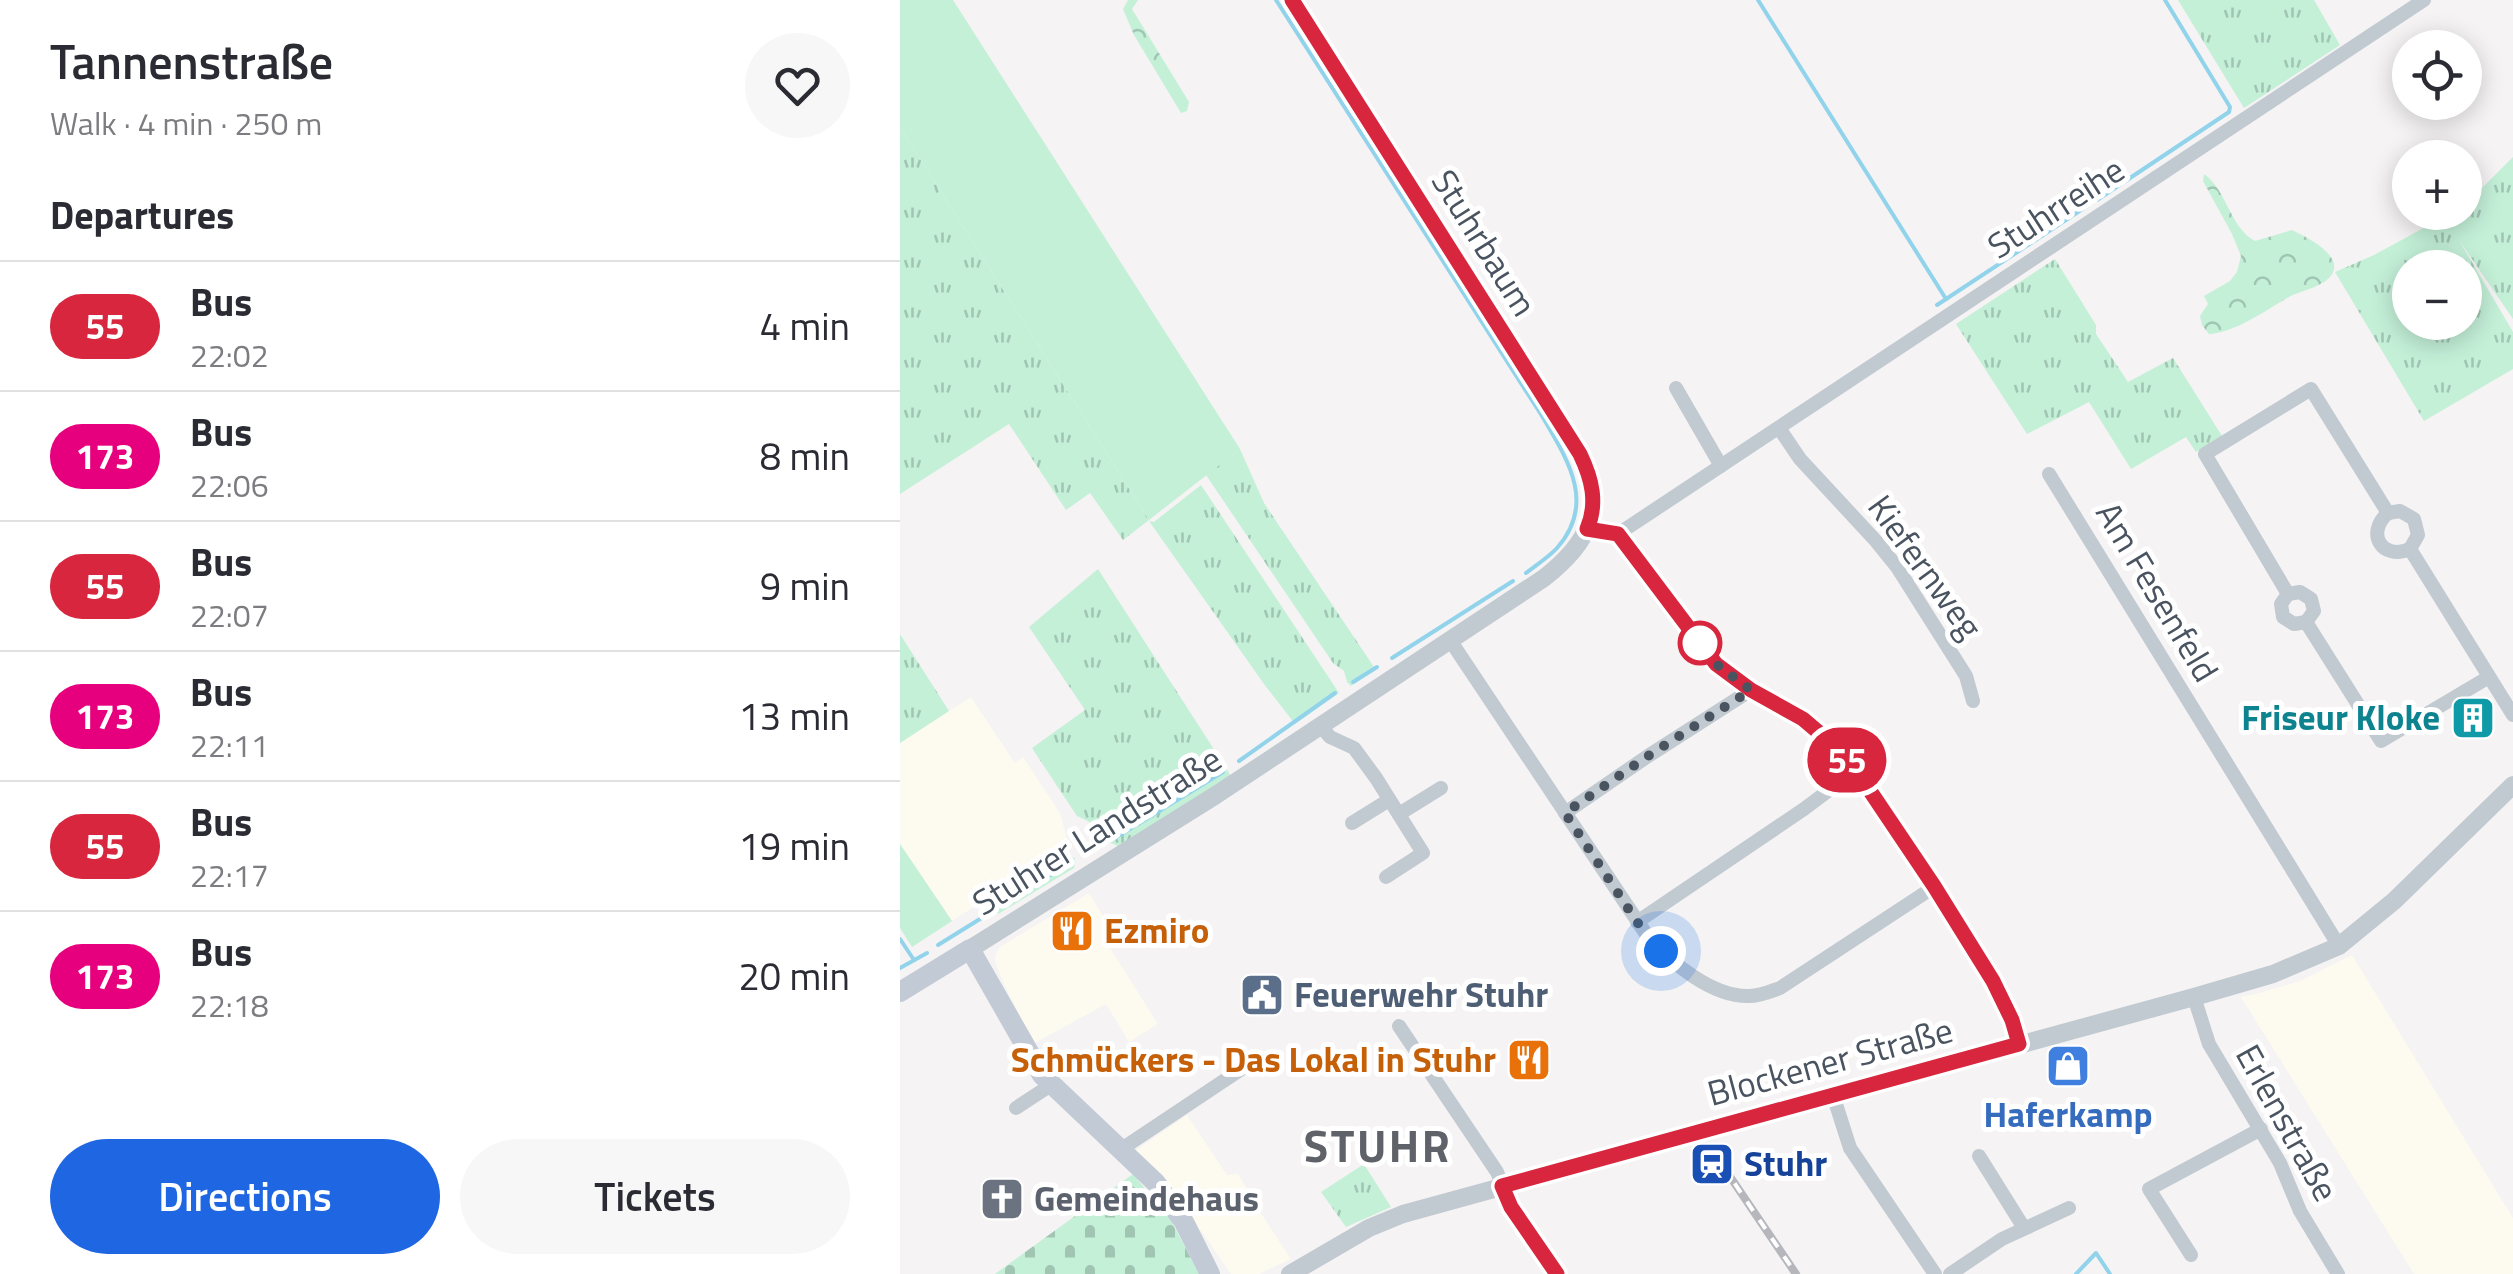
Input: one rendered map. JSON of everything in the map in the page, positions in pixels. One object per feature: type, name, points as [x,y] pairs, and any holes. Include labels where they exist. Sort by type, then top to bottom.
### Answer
[{"type":"main road","points":[[900,992],[970,949]]},
{"type":"main road","name":"Stuhrer Landstraße","points":[[970,949],[1032,1061],[1051,1085],[1160,1188],[1184,1222],[1210,1274]]},
{"type":"street","name":"Stuhrbaum","points":[[1292,0],[1580,454],[1592,485],[1594,507],[1587,529]]},
{"type":"street","name":"Stuhrreihe","points":[[1618,534],[2424,0]]},
{"type":"street","points":[[1676,388],[1721,466]]},
{"type":"street","points":[[2288,594],[2205,454],[2310,389],[2388,513]]},
{"type":"street","name":"Kiefernweg","points":[[1779,428],[1800,459],[1897,567],[1966,676],[1973,701]]},
{"type":"street","name":"Am Fesenfeld","points":[[2050,474],[2339,946]]},
{"type":"street","points":[[2405,512],[2414,520],[2418,535],[2410,549],[2391,552],[2379,541],[2379,523],[2388,513],[2405,512]]},
{"type":"street","points":[[1587,529],[1618,534],[1716,664],[1751,690],[1803,719],[1856,770],[1993,981],[2019,1044]]},
{"type":"street","name":"Stuhrer Landstraße","points":[[970,949],[1172,824],[1450,640],[1557,567],[1572,554],[1587,529]]},
{"type":"street","points":[[2410,549],[2513,715]]},
{"type":"street","points":[[2300,592],[2311,599],[2314,611],[2306,622],[2294,624],[2283,617],[2281,604],[2288,594],[2300,592]]},
{"type":"street","points":[[2306,622],[2381,740],[2489,677]]},
{"type":"street","points":[[1450,640],[1637,922],[1661,951],[1699,979],[1745,996],[1780,988],[1934,886]]},
{"type":"street","points":[[1565,813],[1751,690]]},
{"type":"street","points":[[1320,725],[1330,737],[1354,748],[1422,853],[1386,877]]},
{"type":"street","points":[[1637,922],[1856,770]]},
{"type":"street","name":"Blockener Straße","points":[[1294,1273],[1369,1228],[1403,1214],[2273,974],[2339,946],[2394,901],[2513,785]]},
{"type":"street","points":[[1399,814],[1440,788]]},
{"type":"street","points":[[1352,823],[1389,800]]},
{"type":"street","name":"Erlenstraße","points":[[2194,997],[2209,1044],[2261,1129],[2300,1211],[2338,1274]]},
{"type":"street","points":[[1400,1026],[1497,1172],[1511,1207],[1558,1274]]},
{"type":"street","points":[[1120,1150],[1243,1068]]},
{"type":"street","points":[[1016,1108],[1051,1085]]},
{"type":"street","points":[[1833,1095],[1850,1148],[1935,1274]]},
{"type":"street","points":[[2190,1255],[2150,1189],[2261,1129]]},
{"type":"street","points":[[1979,1156],[2024,1228]]},
{"type":"street","points":[[1950,1274],[2024,1228],[2068,1208]]},
{"type":"shaded area","points":[[971,697],[1015,763],[1023,757],[1060,813],[1069,846],[952,921],[900,844],[900,743]]},
{"type":"shaded area","points":[[1089,893],[1118,941],[1110,948],[1158,1024],[1129,1042],[1106,1004],[1033,1044],[995,962],[996,953]]},
{"type":"shaded area","points":[[2352,955],[2513,1218],[2513,1274],[2414,1274],[2241,997],[2300,981]]},
{"type":"shaded area","points":[[1187,1115],[1227,1175],[1238,1174],[1291,1259],[1259,1274],[1231,1274],[1200,1229],[1191,1225],[1132,1153]]},
{"type":"green space","points":[[900,0],[953,0],[1240,449],[1149,520],[900,127]]},
{"type":"green space","points":[[1128,0],[1138,0],[1132,9],[1189,102],[1187,111],[1181,113],[1134,35],[1123,9]]},
{"type":"green space","points":[[2178,0],[2314,0],[2340,45],[2244,108]]},
{"type":"green space","points":[[900,127],[1149,520],[1123,540],[1090,493],[1066,510],[1009,424],[900,494]]},
{"type":"green space","points":[[2513,157],[2513,319],[2482,274],[2482,250],[2466,250],[2459,240],[2465,250],[2392,250],[2392,340],[2482,340],[2482,279],[2513,332],[2513,369],[2424,421],[2335,272],[2420,230],[2482,230],[2482,188]]},
{"type":"green space","points":[[2204,174],[2247,235],[2255,241],[2292,230],[2298,233],[2330,255],[2334,270],[2329,278],[2239,325],[2209,334],[2200,316],[2208,304],[2204,296],[2230,281],[2241,256],[2203,181]]},
{"type":"green space","points":[[2055,259],[2096,325],[2096,334],[2128,382],[2173,358],[2222,436],[2196,452],[2186,437],[2131,469],[2089,402],[2027,434],[1956,324]]},
{"type":"green space","points":[[1240,449],[1264,503],[1376,670],[1351,686],[1206,475]]},
{"type":"green space","points":[[1201,485],[1339,693],[1295,724],[1149,521],[1154,522]]},
{"type":"green space","points":[[1098,569],[1233,779],[1120,847],[1102,839],[1088,821],[1077,816],[1032,748],[1085,710],[1029,627]]},
{"type":"green space","points":[[900,634],[949,711],[900,743]]},
{"type":"green space","points":[[900,844],[952,921],[912,947],[900,928]]},
{"type":"green space","points":[[1068,855],[1075,858],[1074,868],[998,914],[991,903]]},
{"type":"green space","points":[[1364,1164],[1391,1207],[1346,1227],[1321,1192]]},
{"type":"green space","points":[[1133,1174],[1171,1220],[1199,1274],[995,1274]]},
{"type":"waterway","points":[[1276,0],[1561,448],[1574,481],[1575,514],[1569,531],[1554,551],[1526,573]]},
{"type":"waterway","points":[[1758,0],[1946,299]]},
{"type":"waterway","points":[[2097,200],[2229,112],[2230,107],[2165,0]]},
{"type":"waterway","points":[[1937,305],[2087,206]]},
{"type":"waterway","points":[[1392,658],[1513,581]]},
{"type":"waterway","points":[[1353,682],[1377,667]]},
{"type":"waterway","points":[[1239,761],[1335,693]]},
{"type":"waterway","points":[[1115,838],[1223,772]]},
{"type":"waterway","points":[[999,907],[1071,862]]},
{"type":"waterway","points":[[938,945],[988,914]]},
{"type":"waterway","points":[[900,939],[914,960]]},
{"type":"waterway","points":[[900,968],[927,953]]},
{"type":"waterway","points":[[2076,1274],[2096,1253],[2110,1274]]},
{"type":"railway","points":[[1710,1147],[1796,1274]]},
{"type":"bus line","name":"55","points":[[1292,0],[1580,454],[1592,485],[1594,507],[1587,529],[1618,534],[1716,664],[1751,690],[1803,719],[1856,770],[1993,981],[2019,1044],[1502,1186],[1511,1207],[1557,1274]]},
{"type":"place","name":"Friseur Kloke","points":[[2473,718]]},
{"type":"place","name":"Ezmiro","points":[[1072,931]]},
{"type":"place","name":"Feuerwehr Stuhr","points":[[1262,995]]},
{"type":"place","name":"Schmückers - Das Lokal in Stuhr","points":[[1529,1060]]},
{"type":"place","name":"Haferkamp","points":[[2068,1066]]},
{"type":"place","name":"Stuhr","points":[[1712,1164]]},
{"type":"place","name":"Gemeindehaus","points":[[1002,1199]]},
{"type":"district","name":"STUHR","points":[[1378,1146]]},
{"type":"route","points":[[1661,951],[1637,922],[1565,813],[1751,690],[1716,664],[1697,640],[1700,643]]}]
